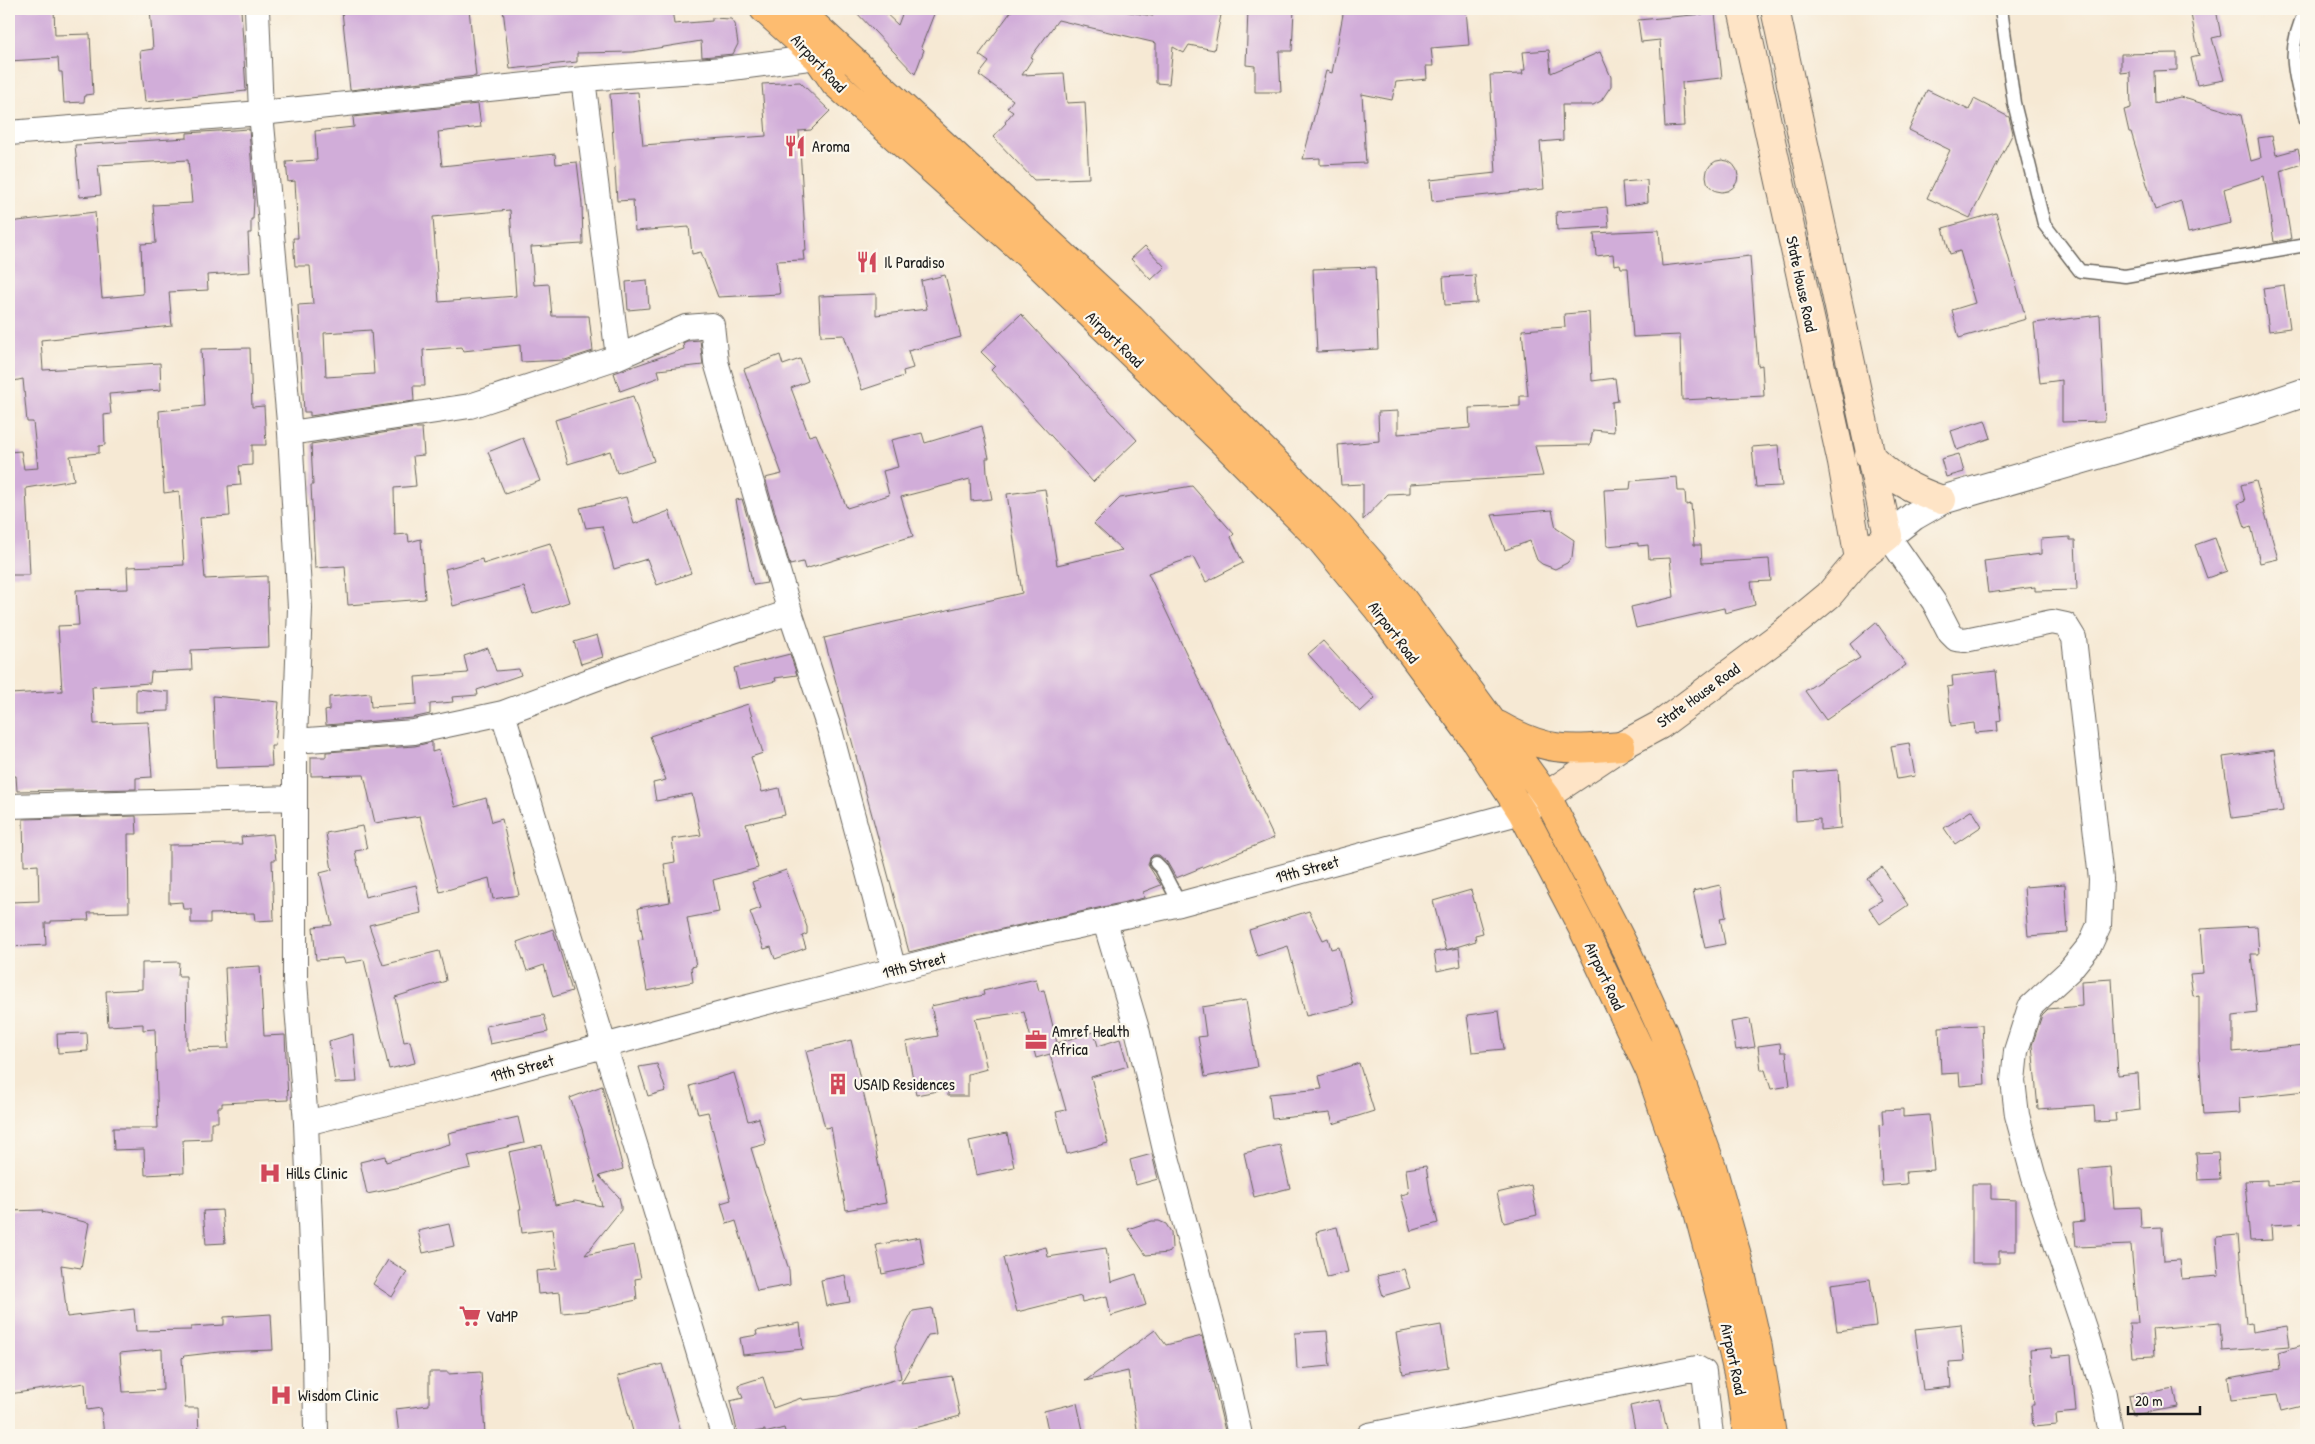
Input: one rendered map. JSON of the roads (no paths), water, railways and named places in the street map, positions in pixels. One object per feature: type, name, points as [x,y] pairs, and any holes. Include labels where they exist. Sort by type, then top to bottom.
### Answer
[{"type":"main road","name":"Airport Road","points":[[764,9],[817,58],[835,83],[1037,263],[1123,328],[1223,442],[1321,540],[1388,622],[1475,740],[1522,812],[1583,929],[1650,1071],[1699,1217],[1721,1299],[1741,1387],[1747,1435]]},
{"type":"main road","name":"Airport Road","points":[[797,9],[1123,328],[1339,526],[1402,597],[1548,797],[1626,950],[1663,1032],[1712,1167],[1736,1252],[1758,1347],[1772,1435]]},
{"type":"main road","name":"State House Road","points":[[1742,9],[1842,463],[1860,559]]},
{"type":"main road","points":[[1775,9],[1888,536]]},
{"type":"main road","points":[[1870,454],[1893,478],[1910,489],[1942,500]]},
{"type":"main road","name":"State House Road","points":[[1522,812],[1548,797],[1621,746],[1660,725],[1777,638],[1829,595],[1860,559],[1888,536]]},
{"type":"main road","points":[[1496,724],[1522,739],[1545,746],[1572,750],[1621,746]]},
{"type":"street","points":[[257,9],[261,113],[290,433],[300,608],[295,741],[295,981],[306,1123],[315,1347],[316,1435]]},
{"type":"street","points":[[9,133],[261,113],[584,79],[724,69],[817,58]]},
{"type":"street","points":[[584,79],[618,357]]},
{"type":"street","points":[[290,433],[470,406],[618,357],[686,327],[712,325],[716,362],[790,612],[831,734],[894,970]]},
{"type":"street","points":[[2111,1435],[2104,1394],[2034,1178],[2016,1115],[2013,1081],[2016,1051],[2030,1007],[2069,971],[2090,945],[2099,925],[2101,879],[2074,638],[2066,625],[2052,622],[1964,640],[1956,639],[1950,633],[1934,602],[1888,536],[1914,516],[1942,500],[2262,407],[2306,392]]},
{"type":"street","points":[[295,741],[414,732],[504,713],[635,664],[790,612]]},
{"type":"street","points":[[504,713],[603,1047],[693,1332],[723,1435]]},
{"type":"street","points":[[9,806],[295,798]]},
{"type":"street","name":"19th Street","points":[[306,1123],[603,1047],[736,1010],[1005,942],[1105,922],[1180,904],[1522,812]]},
{"type":"street","points":[[1105,922],[1137,1029],[1165,1150],[1228,1381],[1240,1435]]},
{"type":"street","points":[[1369,1435],[1697,1368],[1704,1372],[1711,1435]]},
{"type":"lane","points":[[2001,9],[2014,103],[2044,224],[2080,271],[2125,276],[2306,245]]},
{"type":"lane","points":[[2306,10],[2298,26],[2293,44],[2292,60],[2306,121]]},
{"type":"lane","points":[[1156,863],[1180,904]]},
{"type":"place","name":"Aroma","points":[[795,146]]},
{"type":"place","name":"Il Paradiso","points":[[867,262]]},
{"type":"place","name":"Amref Health Africa","points":[[1036,1040]]},
{"type":"place","name":"USAID Residences","points":[[838,1084]]},
{"type":"place","name":"Hills Clinic","points":[[270,1173]]},
{"type":"place","name":"VaMP","points":[[470,1316]]},
{"type":"place","name":"Wisdom Clinic","points":[[281,1395]]}]
